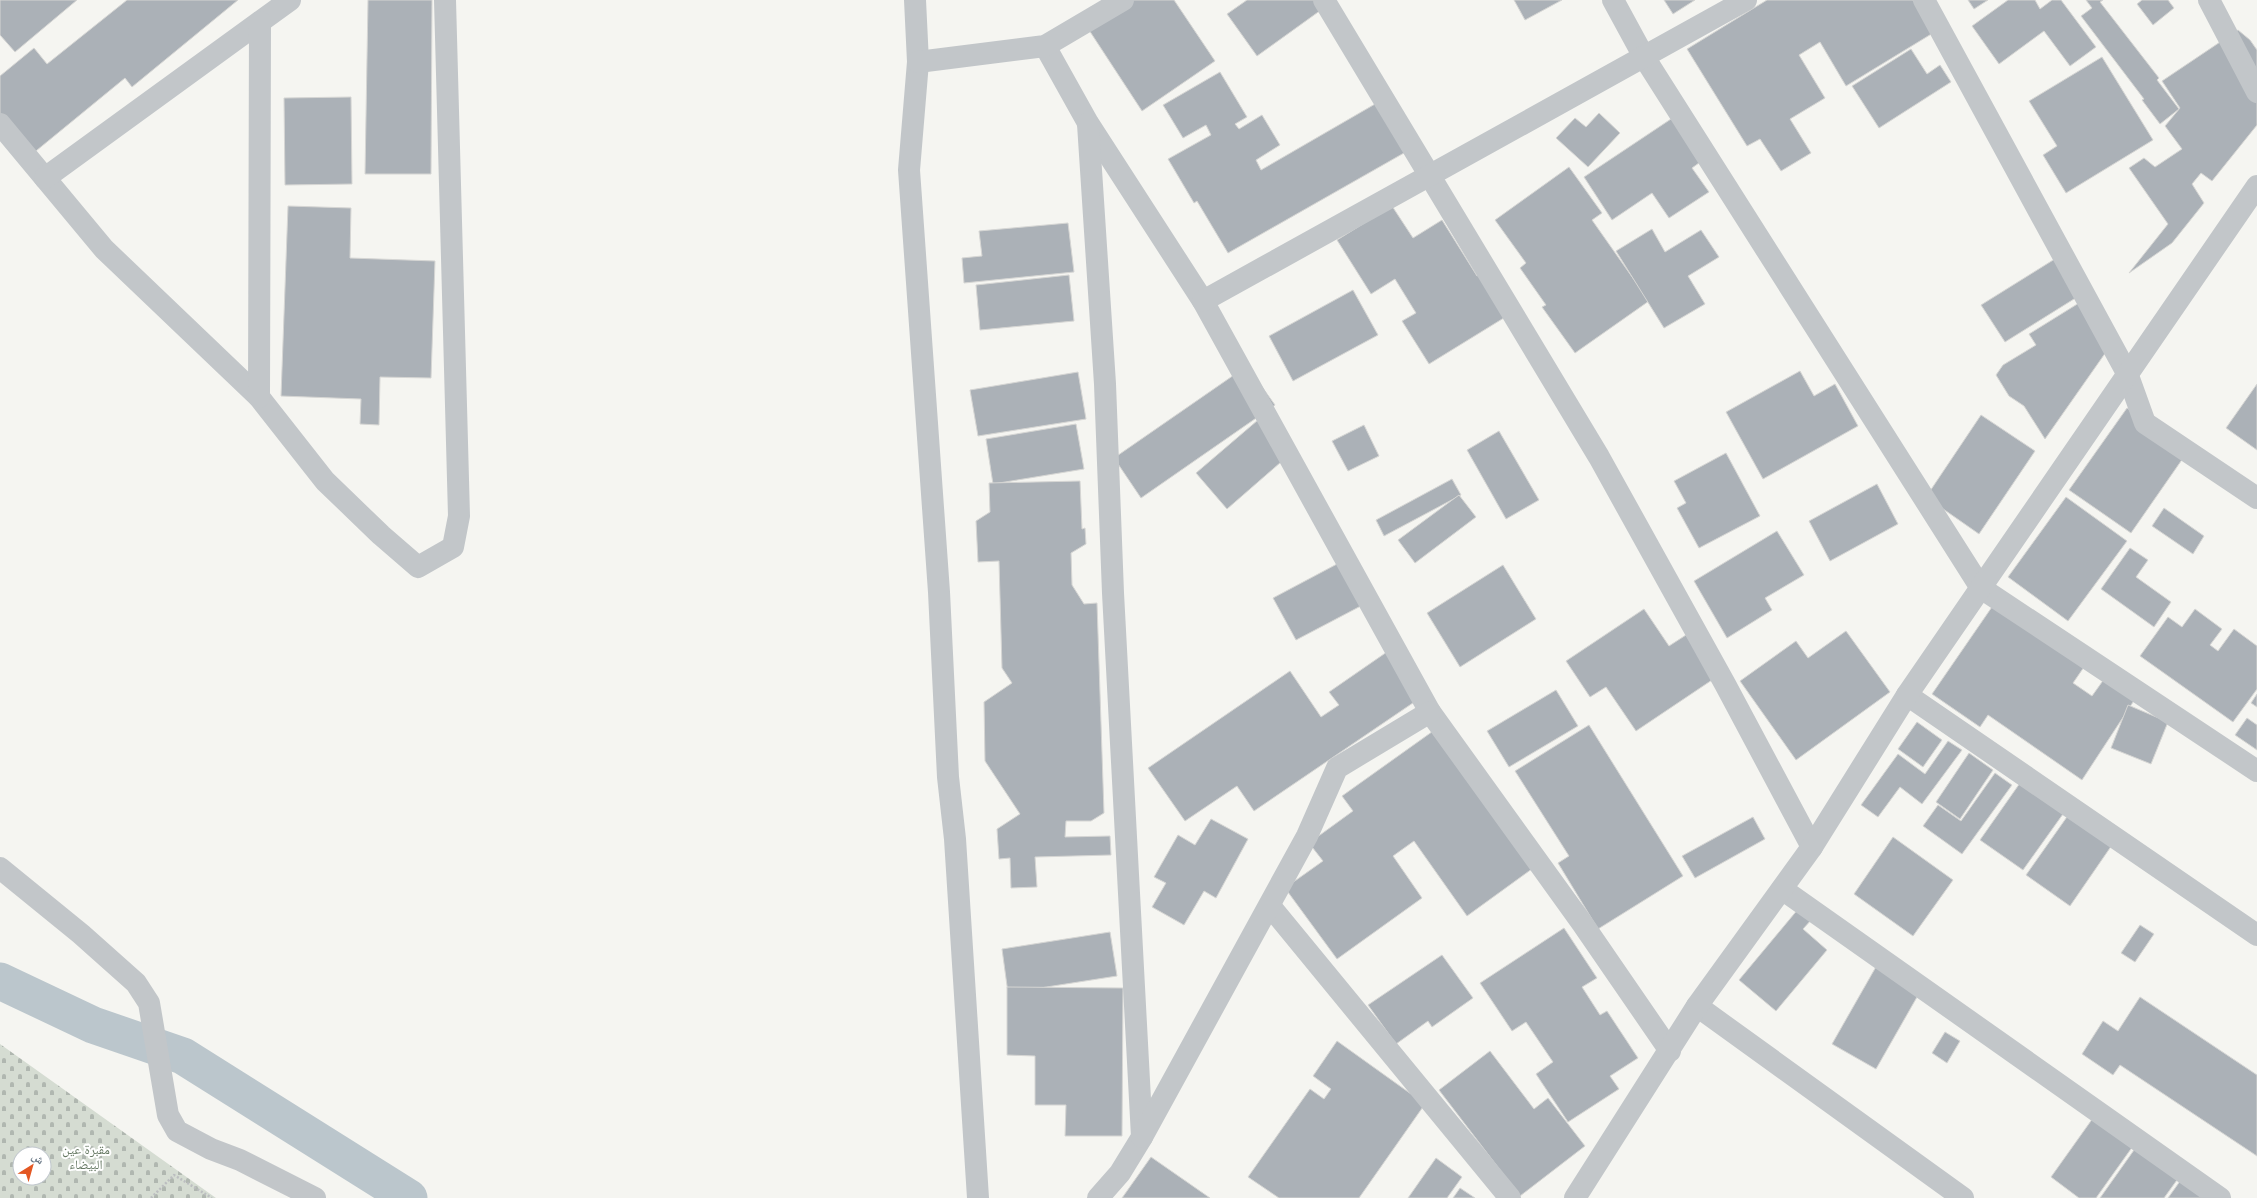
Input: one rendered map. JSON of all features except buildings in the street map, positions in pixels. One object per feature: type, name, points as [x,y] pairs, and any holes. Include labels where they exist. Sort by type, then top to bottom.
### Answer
[{"type":"street","points":[[45,178],[290,0]]},
{"type":"street","points":[[0,124],[104,249],[259,397],[325,481],[381,535],[418,567],[453,548],[459,516],[445,0]]},
{"type":"street","points":[[915,0],[918,62],[908,170],[939,592],[948,777],[955,840],[978,1198]]},
{"type":"street","points":[[918,62],[1045,46],[1123,0]]},
{"type":"street","points":[[1324,0],[1599,457],[1725,684],[1812,847]]},
{"type":"street","points":[[1613,0],[1644,57],[1981,588],[2257,771]]},
{"type":"street","points":[[1203,301],[1431,176],[1746,0]]},
{"type":"street","points":[[1924,0],[2127,373],[2146,423],[2257,498]]},
{"type":"street","points":[[2209,0],[2257,92]]},
{"type":"street","points":[[259,397],[260,22]]},
{"type":"street","points":[[1045,46],[1088,123],[1203,301],[1430,712],[1582,923],[1670,1051]]},
{"type":"street","points":[[1088,123],[1105,384],[1113,593],[1142,1137]]},
{"type":"street","points":[[1575,1198],[1670,1051],[1697,1006],[1812,847],[1907,695],[2257,186]]},
{"type":"street","points":[[1907,695],[2257,935]]},
{"type":"street","points":[[1098,1198],[1120,1173],[1142,1137],[1270,906],[1307,836],[1337,768],[1430,712]]},
{"type":"street","points":[[0,868],[81,934],[136,983],[149,1003],[168,1116],[177,1131],[211,1149],[240,1160],[315,1198]]},
{"type":"street","points":[[1782,889],[2220,1198]]},
{"type":"street","points":[[1270,906],[1510,1198]]},
{"type":"street","points":[[1697,1006],[1963,1198]]},
{"type":"path","points":[[151,1198],[174,1175],[212,1198]]},
{"type":"green space","name":"مقبرة عين البيضاء","points":[[0,1044],[216,1198],[0,1198]]},
{"type":"waterway","points":[[0,981],[93,1025],[183,1056],[409,1198]]}]
